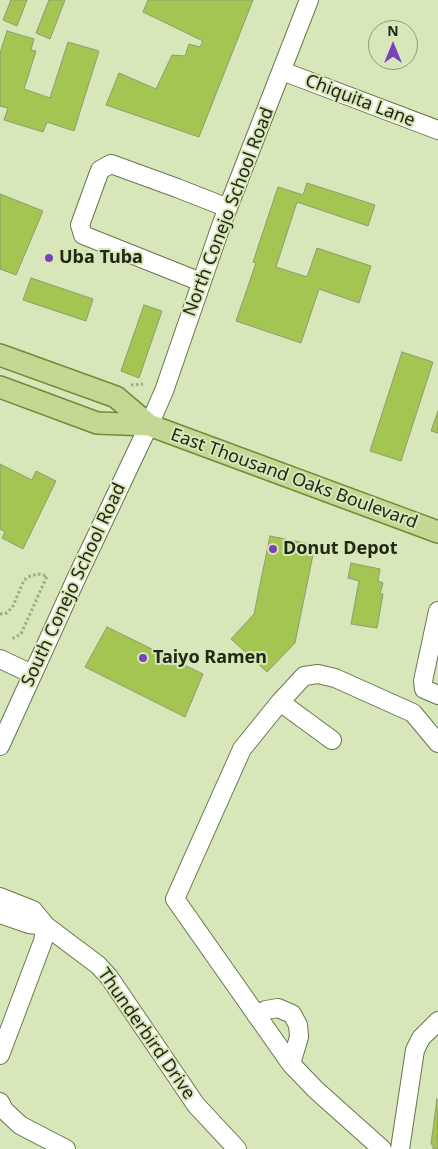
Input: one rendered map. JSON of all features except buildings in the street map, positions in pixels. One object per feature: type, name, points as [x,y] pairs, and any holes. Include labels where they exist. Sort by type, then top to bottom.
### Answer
[{"type":"main road","name":"East Thousand Oaks Boulevard","points":[[0,356],[116,397],[150,425]]},
{"type":"main road","name":"East Thousand Oaks Boulevard","points":[[0,387],[97,423],[150,425],[438,532]]},
{"type":"street","name":"North Conejo School Road","points":[[150,425],[164,391],[228,208],[309,0]]},
{"type":"street","name":"Chiquita Lane","points":[[282,71],[438,130]]},
{"type":"street","points":[[201,282],[83,235],[80,225],[100,170],[111,164],[228,208]]},
{"type":"street","name":"South Conejo School Road","points":[[0,746],[150,425]]},
{"type":"street","points":[[414,713],[431,692],[423,681],[438,611]]},
{"type":"street","points":[[0,659],[32,674]]},
{"type":"street","points":[[382,1149],[316,1090],[291,1064],[175,899],[242,749],[304,676],[318,674],[335,678],[414,713],[438,743]]},
{"type":"street","points":[[280,702],[332,740]]},
{"type":"street","name":"Thunderbird Drive","points":[[0,897],[33,910],[46,926],[98,965],[109,977],[196,1105],[237,1149]]},
{"type":"street","name":"Thunderbird Drive","points":[[0,914],[29,924],[46,926]]},
{"type":"street","points":[[0,1055],[43,941],[46,926]]},
{"type":"street","points":[[256,1015],[266,1010],[278,1008],[292,1014],[298,1025],[299,1037],[291,1064]]},
{"type":"street","points":[[400,1149],[415,1050],[421,1038],[438,1021]]},
{"type":"street","points":[[0,1102],[4,1110],[20,1125],[66,1149]]},
{"type":"path","points":[[0,614],[7,613],[13,606],[24,580],[38,574],[47,576],[21,634],[12,639]]},
{"type":"place","name":"Uba Tuba","points":[[49,258]]},
{"type":"place","name":"Donut Depot","points":[[273,549]]},
{"type":"place","name":"Taiyo Ramen","points":[[143,658]]}]
